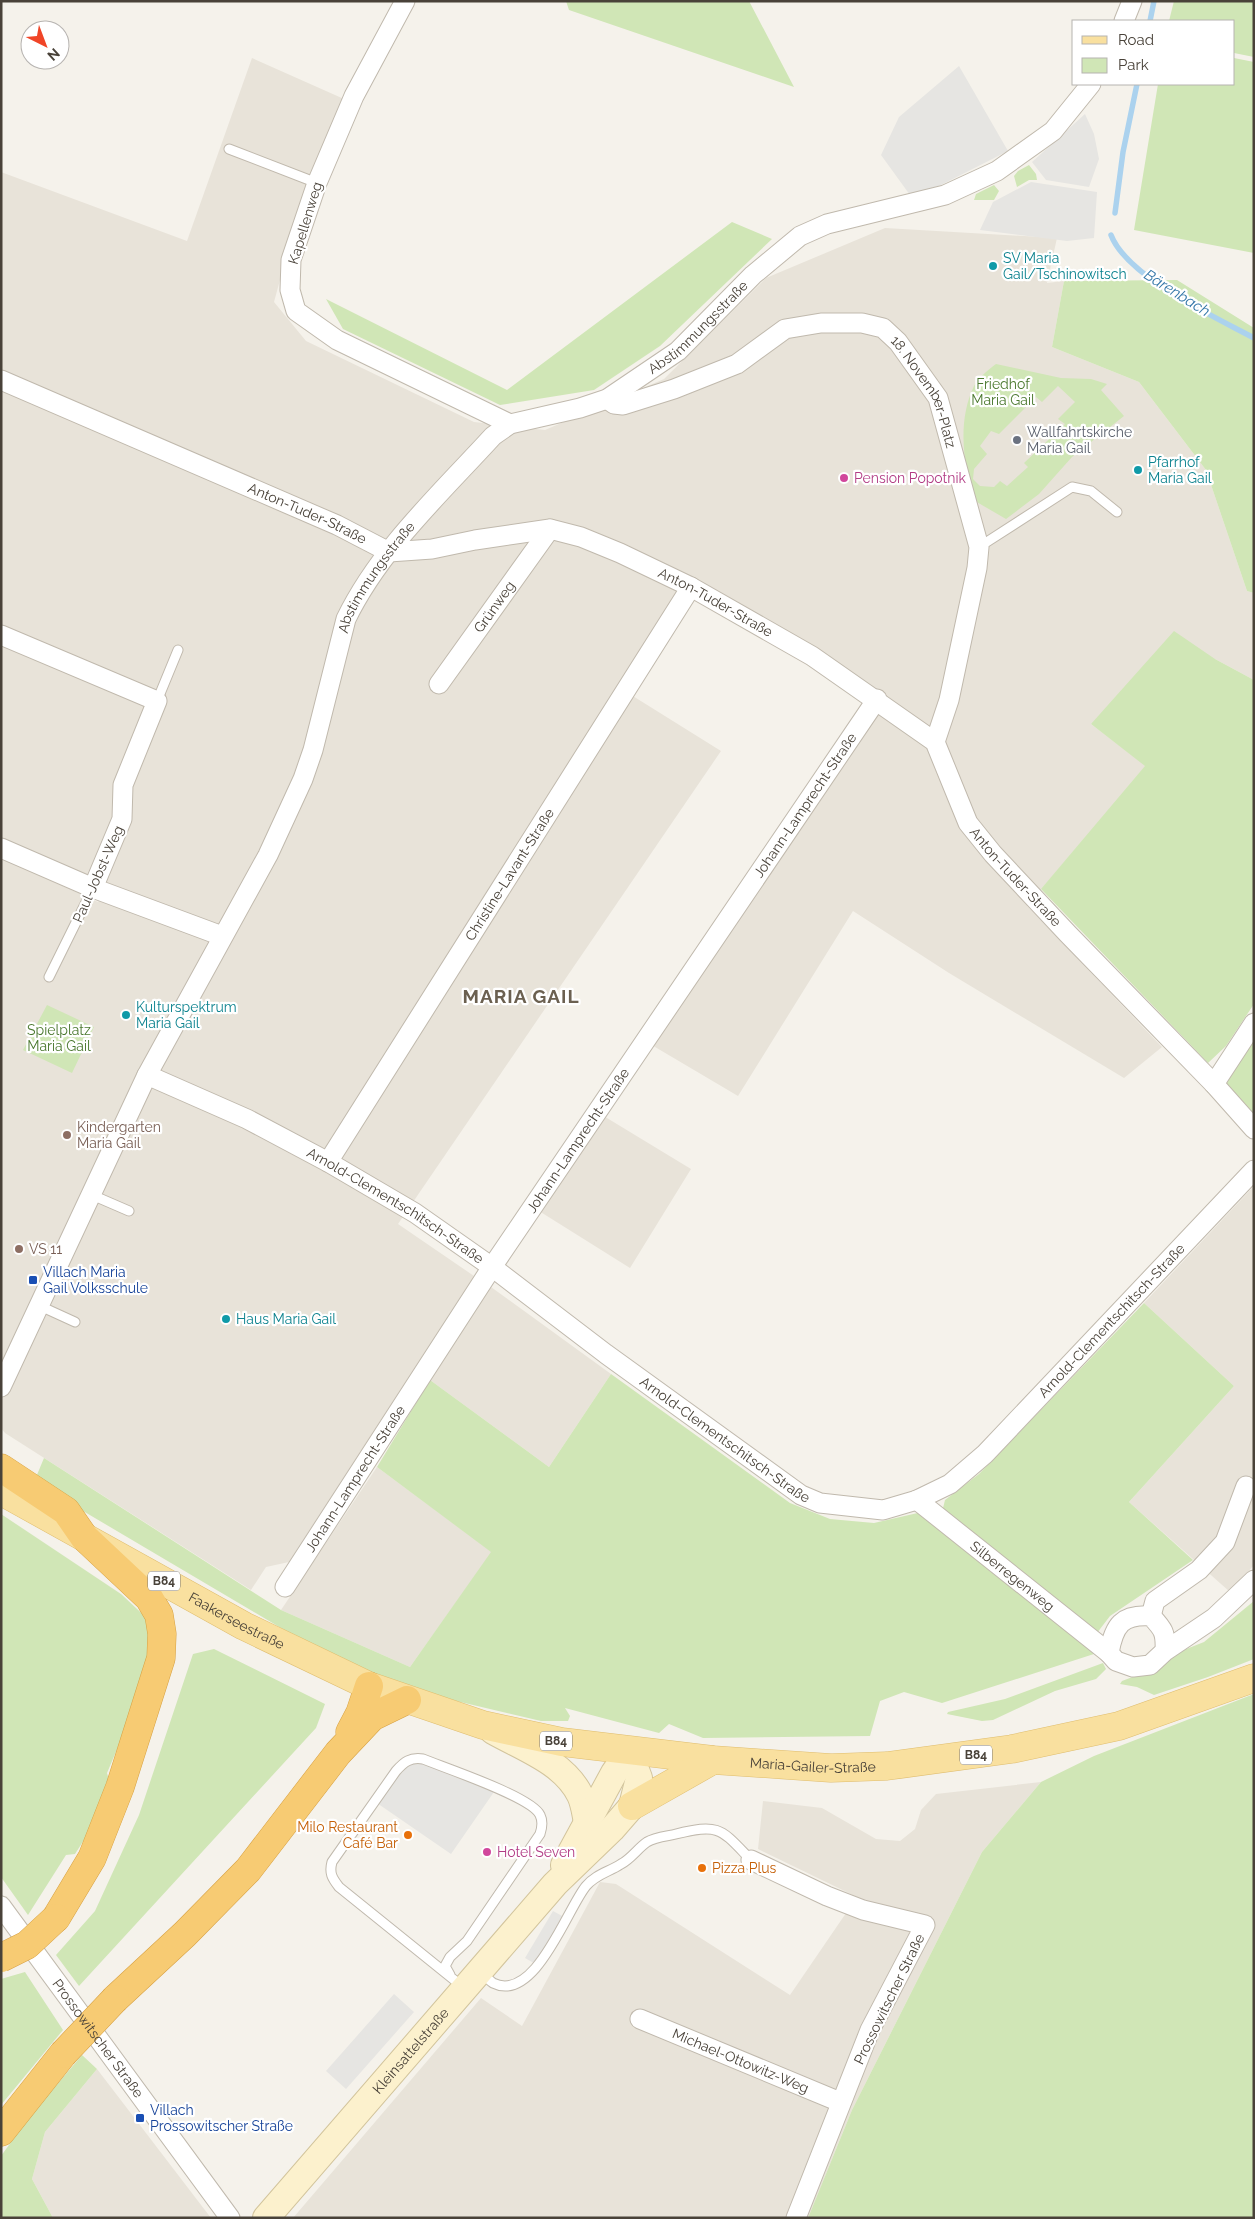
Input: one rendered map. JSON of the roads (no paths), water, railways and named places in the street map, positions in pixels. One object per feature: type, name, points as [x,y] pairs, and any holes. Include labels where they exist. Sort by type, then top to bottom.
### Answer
[{"type":"highway","points":[[1,1958],[27,1945],[56,1918],[92,1858],[120,1787],[161,1658],[162,1642],[159,1615],[149,1598],[84,1537],[66,1511],[2,1477]]},
{"type":"highway","points":[[338,1753],[360,1713],[369,1686]]},
{"type":"highway","points":[[1,2132],[63,2054],[116,1999],[185,1934],[248,1870],[338,1753],[372,1716],[407,1700]]},
{"type":"main road","name":"Faakerseestraße","points":[[84,1537],[244,1626],[369,1686]]},
{"type":"main road","name":"Maria-Gailer-Straße","points":[[369,1686],[483,1725],[562,1742],[713,1760],[831,1768],[888,1766],[966,1757],[1119,1726],[1254,1678]]},
{"type":"main road","points":[[483,1725],[556,1766],[569,1777],[581,1796],[587,1822]]},
{"type":"main road","name":"Kleinsattelstraße","points":[[266,2218],[464,1978],[555,1884],[612,1829],[632,1806],[639,1778],[629,1751]]},
{"type":"main road","name":"Kleinsattelstraße","points":[[555,1884],[614,1773],[629,1751]]},
{"type":"main road","points":[[632,1806],[713,1760]]},
{"type":"street","name":"Kapellenweg","points":[[405,1],[354,96],[317,183],[291,260],[290,290],[296,311],[337,340],[510,424]]},
{"type":"street","points":[[1124,20],[1132,1]]},
{"type":"street","name":"Abstimmungsstraße","points":[[1,1387],[147,1075],[268,855],[303,779],[313,750],[346,619],[355,601],[388,552],[493,436],[510,424],[580,408],[607,399],[678,351],[753,275],[800,236],[827,224],[945,194],[996,171],[1053,131],[1090,85]]},
{"type":"street","name":"18. November-Platz","points":[[607,399],[614,404],[623,405],[674,390],[736,364],[785,329],[821,322],[862,323],[883,328],[898,342],[938,398],[979,547],[977,568],[949,700],[935,742]]},
{"type":"street","name":"Anton-Tuder-Straße","points":[[1,380],[337,525],[388,552],[432,549],[475,540],[550,529],[581,538],[620,553],[691,587],[812,656],[877,699],[935,742],[968,823],[993,854],[1214,1084],[1254,1129]]},
{"type":"street","name":"Grünweg","points":[[439,684],[550,529]]},
{"type":"street","name":"Christine-Lavant-Straße","points":[[328,1162],[691,587]]},
{"type":"street","points":[[1,635],[157,701]]},
{"type":"street","name":"Johann-Lamprecht-Straße","points":[[285,1587],[492,1267],[877,699]]},
{"type":"street","name":"Paul-Jobst-Weg","points":[[93,888],[122,818],[123,785],[157,701]]},
{"type":"street","points":[[1,848],[93,888],[222,936]]},
{"type":"street","points":[[1214,1084],[1254,1022]]},
{"type":"street","name":"Arnold-Clementschitsch-Straße","points":[[147,1075],[247,1119],[328,1162],[415,1213],[492,1267],[614,1360],[801,1495],[820,1503],[883,1510],[917,1500],[950,1484],[985,1454],[1254,1170]]},
{"type":"street","points":[[1151,1616],[1155,1601],[1199,1570],[1225,1542],[1246,1486]]},
{"type":"street","name":"Silberregenweg","points":[[917,1500],[1109,1652],[1116,1662],[1132,1667],[1150,1664],[1165,1651],[1214,1618],[1254,1580]]},
{"type":"street","points":[[1109,1652],[1112,1634],[1126,1618],[1138,1615],[1151,1616],[1166,1634],[1165,1651]]},
{"type":"street","name":"Prossowitscher Straße","points":[[751,1860],[827,1896],[863,1910],[925,1926],[870,2030],[840,2102],[796,2218]]},
{"type":"street","name":"Prossowitscher Straße","points":[[1,1906],[230,2218]]},
{"type":"street","name":"Michael-Ottowitz-Weg","points":[[640,2019],[840,2102]]},
{"type":"lane","points":[[228,150],[317,183]]},
{"type":"lane","points":[[979,547],[1072,487],[1091,491],[1117,512]]},
{"type":"lane","points":[[157,701],[178,650]]},
{"type":"lane","name":"Paul-Jobst-Weg","points":[[49,977],[93,888]]},
{"type":"lane","points":[[92,1195],[128,1211]]},
{"type":"lane","points":[[40,1306],[75,1322]]},
{"type":"lane","points":[[464,1978],[339,1887],[332,1879],[330,1871],[332,1862],[396,1771],[404,1763],[414,1758],[423,1759],[526,1801],[541,1815],[542,1825],[540,1834],[467,1941],[450,1957],[445,1966],[464,1978],[506,1985],[518,1982],[536,1970],[586,1886],[599,1874],[622,1864],[648,1841],[704,1827],[717,1829],[751,1860]]},
{"type":"waterway","name":"Bärenbach","points":[[1150,20],[1154,1]]},
{"type":"waterway","name":"Bärenbach","points":[[1115,213],[1123,152],[1137,85]]},
{"type":"waterway","name":"Bärenbach","points":[[1111,235],[1120,251],[1153,281],[1196,307],[1254,338]]},
{"type":"place","name":"SV Maria Gail/Tschinowitsch","points":[[993,266]]},
{"type":"place","name":"Wallfahrtskirche Maria Gail","points":[[1017,440]]},
{"type":"place","name":"Pfarrhof Maria Gail","points":[[1138,470]]},
{"type":"place","name":"Pension Popotnik","points":[[844,478]]},
{"type":"place","name":"Kulturspektrum Maria Gail","points":[[126,1015]]},
{"type":"place","name":"Kindergarten Maria Gail","points":[[67,1135]]},
{"type":"place","name":"VS 11","points":[[19,1249]]},
{"type":"place","name":"Villach Maria Gail Volksschule","points":[[33,1280]]},
{"type":"place","name":"Haus Maria Gail","points":[[226,1319]]},
{"type":"place","name":"Milo Restaurant Café Bar","points":[[408,1835]]},
{"type":"place","name":"Hotel Seven","points":[[487,1852]]},
{"type":"place","name":"Pizza Plus","points":[[702,1868]]},
{"type":"place","name":"Villach Prossowitscher Straße","points":[[140,2118]]},
{"type":"district","name":"MARIA GAIL","points":[[521,996]]},
{"type":"park label","name":"Friedhof Maria Gail","points":[[1003,392]]},
{"type":"park label","name":"Spielplatz Maria Gail","points":[[59,1038]]}]
